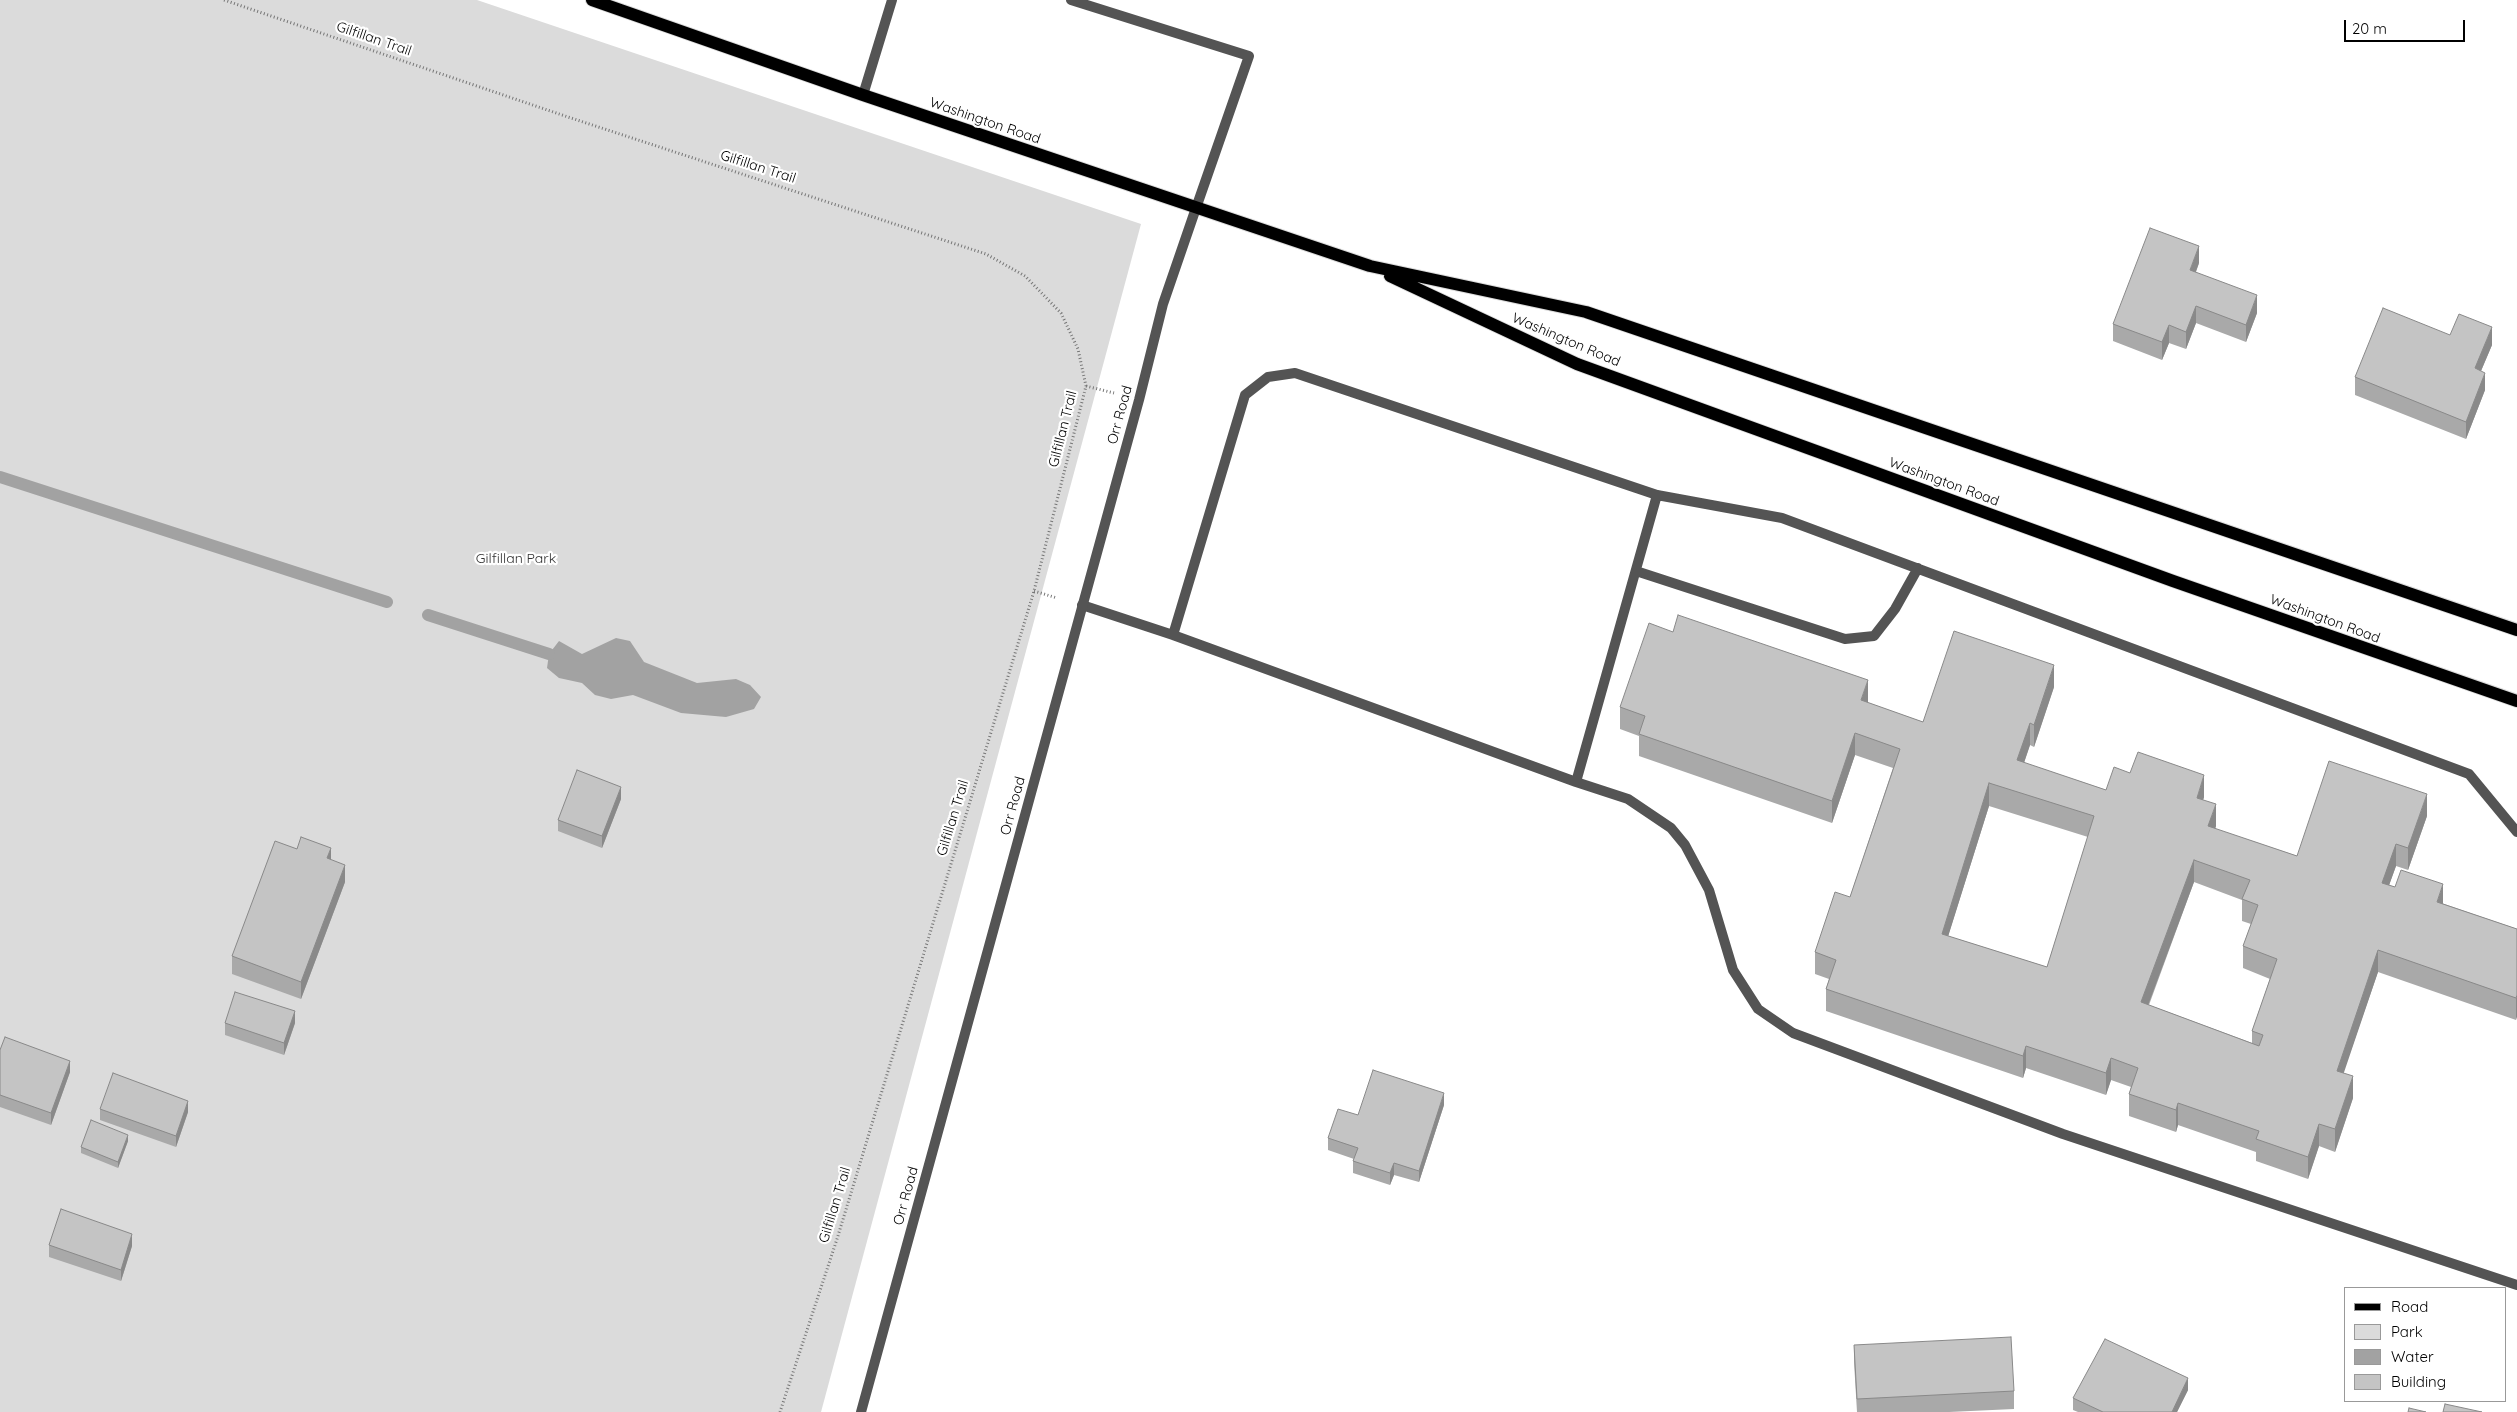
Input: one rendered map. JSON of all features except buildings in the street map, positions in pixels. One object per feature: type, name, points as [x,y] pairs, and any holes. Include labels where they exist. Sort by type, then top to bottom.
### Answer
[{"type":"main road","name":"Washington Road","points":[[592,0],[863,95],[1370,266],[1586,312],[2517,630]]},
{"type":"main road","name":"Washington Road","points":[[1370,266],[1577,364],[2173,581],[2517,701]]},
{"type":"street","points":[[863,95],[892,0]]},
{"type":"street","name":"Orr Road","points":[[861,1412],[1163,304],[1249,56],[1071,0]]},
{"type":"street","points":[[1173,635],[1245,395],[1268,378],[1295,373],[1657,495],[1782,518],[2468,774],[2517,832]]},
{"type":"street","points":[[1576,782],[1657,495]]},
{"type":"street","points":[[1636,571],[1845,639],[1874,636],[1896,609],[1918,568]]},
{"type":"street","points":[[1082,605],[1173,635],[1576,782],[1628,799],[1672,828],[1685,845],[1710,890],[1733,970],[1758,1009],[1793,1033],[2063,1134],[2517,1285]]},
{"type":"path","name":"Gilfillan Trail","points":[[224,0],[568,117],[986,254],[1025,276],[1061,313],[1078,349],[1086,386],[1034,591],[837,1239],[780,1412]]},
{"type":"green space","name":"Gilfillan Park","points":[[0,0],[477,0],[1141,224],[821,1412],[0,1412]]},
{"type":"water","points":[[616,638],[630,641],[644,662],[697,683],[736,679],[750,685],[761,697],[754,709],[726,717],[681,713],[633,695],[611,699],[595,695],[582,683],[559,678],[547,668],[549,654],[559,641],[582,654]]},
{"type":"waterway","points":[[0,477],[387,602]]},
{"type":"waterway","points":[[428,615],[549,654]]}]
